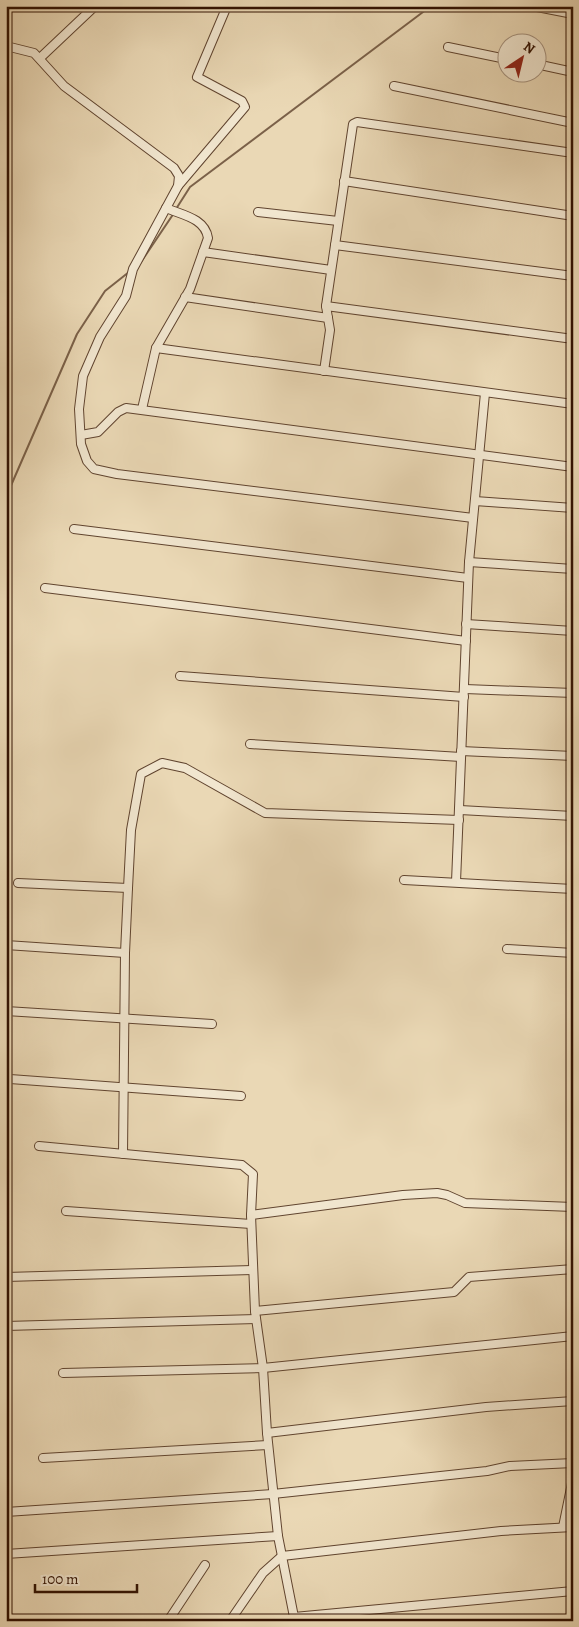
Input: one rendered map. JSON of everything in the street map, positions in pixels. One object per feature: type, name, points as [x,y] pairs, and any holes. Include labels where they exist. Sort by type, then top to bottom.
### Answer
[{"type":"street","points":[[40,58],[95,6]]},
{"type":"street","points":[[227,6],[197,76],[242,101],[245,107],[178,186],[133,269],[126,296],[100,337],[83,376],[79,409],[81,434],[87,461],[94,469],[102,472],[473,518]]},
{"type":"street","points":[[532,6],[573,14]]},
{"type":"street","points":[[6,46],[18,50],[27,50],[40,58],[64,86],[174,168],[179,176],[178,186]]},
{"type":"street","points":[[448,47],[496,56]]},
{"type":"street","points":[[546,66],[573,72]]},
{"type":"street","points":[[394,86],[573,122]]},
{"type":"street","points":[[324,371],[330,330],[326,306],[352,128],[357,122],[573,152]]},
{"type":"street","points":[[344,181],[573,216]]},
{"type":"street","points":[[142,409],[156,348],[186,297],[208,238],[207,230],[201,223],[166,208]]},
{"type":"street","points":[[258,212],[338,221]]},
{"type":"street","points":[[335,245],[573,276]]},
{"type":"street","points":[[203,252],[331,270]]},
{"type":"street","points":[[186,297],[328,318]]},
{"type":"street","points":[[326,306],[573,339]]},
{"type":"street","points":[[156,348],[572,404],[573,400]]},
{"type":"street","points":[[456,882],[465,693],[468,578],[485,393]]},
{"type":"street","points":[[81,434],[98,432],[121,410],[142,409],[573,467]]},
{"type":"street","points":[[475,501],[573,508]]},
{"type":"street","points":[[74,530],[468,578]]},
{"type":"street","points":[[469,562],[573,569]]},
{"type":"street","points":[[45,588],[466,641]]},
{"type":"street","points":[[466,624],[573,631]]},
{"type":"street","points":[[180,676],[465,693],[573,693]]},
{"type":"street","points":[[250,744],[461,754],[573,756]]},
{"type":"street","points":[[123,1154],[125,1088],[124,953],[131,830],[141,774],[162,763],[185,768],[265,813],[459,820]]},
{"type":"street","points":[[460,810],[573,816]]},
{"type":"street","points":[[404,880],[573,889]]},
{"type":"street","points":[[18,883],[128,888]]},
{"type":"street","points":[[6,945],[124,953]]},
{"type":"street","points":[[507,950],[573,953]]},
{"type":"street","points":[[6,1011],[212,1024]]},
{"type":"street","points":[[10,1079],[241,1096]]},
{"type":"street","points":[[39,1146],[242,1165],[253,1174],[251,1224],[252,1270],[256,1315],[263,1368],[268,1445],[278,1536],[293,1619],[573,1591]]},
{"type":"street","points":[[251,1215],[403,1195],[437,1193],[447,1194],[465,1203],[573,1207]]},
{"type":"street","points":[[66,1211],[251,1224]]},
{"type":"street","points":[[6,1326],[256,1315],[454,1292],[469,1277],[573,1269]]},
{"type":"street","points":[[6,1277],[252,1270]]},
{"type":"street","points":[[64,1373],[263,1368],[573,1336]]},
{"type":"street","points":[[267,1433],[486,1407],[573,1401]]},
{"type":"street","points":[[43,1458],[268,1445]]},
{"type":"street","points":[[6,1512],[273,1494],[487,1471],[510,1466],[573,1463]]},
{"type":"street","points":[[563,1527],[573,1478]]},
{"type":"street","points":[[230,1621],[262,1573],[282,1556],[501,1531],[573,1527]]},
{"type":"street","points":[[6,1554],[278,1536]]},
{"type":"street","points":[[168,1621],[206,1565]]},
{"type":"waterway","points":[[176,209],[190,187],[431,6]]},
{"type":"waterway","points":[[139,265],[174,213]]},
{"type":"waterway","points":[[6,497],[77,334],[105,291],[129,272]]}]
